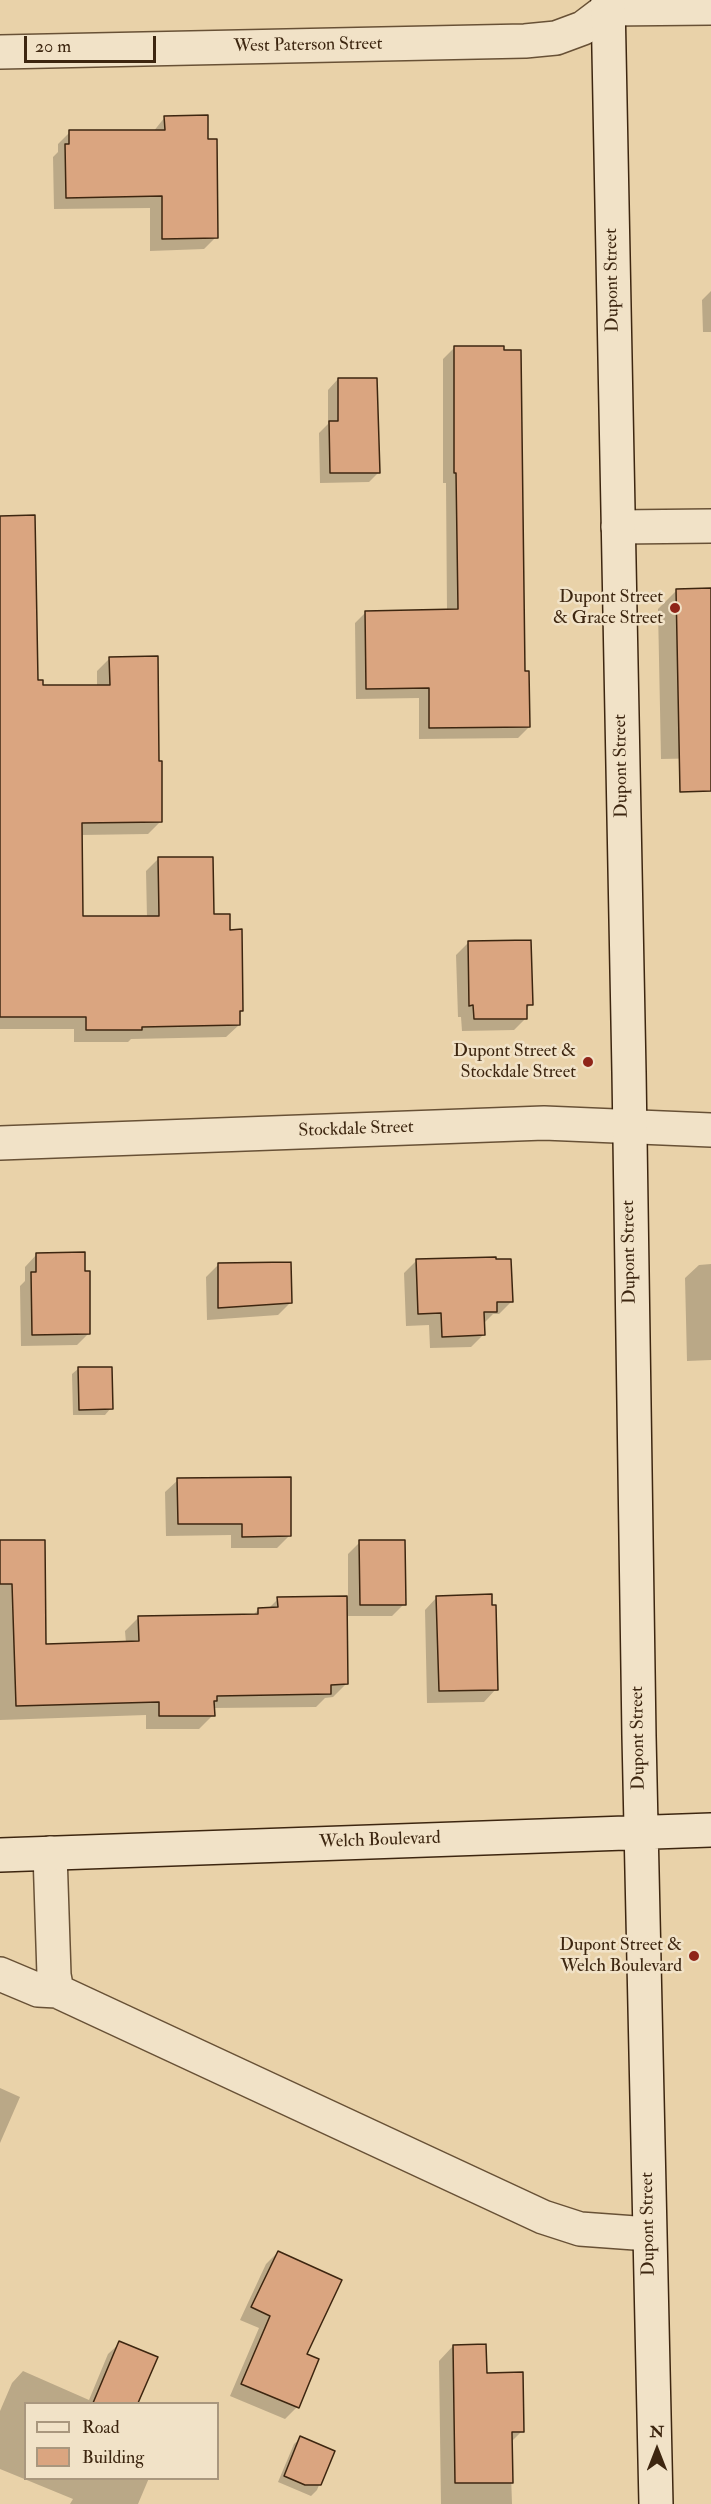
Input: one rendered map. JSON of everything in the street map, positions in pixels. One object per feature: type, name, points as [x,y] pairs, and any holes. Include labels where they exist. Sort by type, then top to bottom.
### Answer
[{"type":"street","points":[[606,3],[711,8]]},
{"type":"street","name":"West Paterson Street","points":[[0,52],[525,41],[556,38],[583,28],[606,3]]},
{"type":"street","name":"Dupont Street","points":[[606,3],[656,2504]]},
{"type":"street","points":[[618,527],[711,526]]},
{"type":"street","name":"Stockdale Street","points":[[0,1143],[544,1123],[711,1130]]},
{"type":"street","name":"Welch Boulevard","points":[[0,1855],[711,1830]]},
{"type":"street","points":[[50,1853],[54,1975],[57,1991]]},
{"type":"street","points":[[0,1974],[38,1990],[57,1991],[543,2217],[580,2229],[649,2234]]},
{"type":"building","points":[[208,115],[208,139],[217,139],[218,238],[162,239],[162,196],[66,198],[65,144],[69,144],[69,130],[165,130],[164,116]]},
{"type":"building","points":[[454,346],[504,346],[504,350],[521,350],[525,671],[529,671],[530,727],[429,728],[429,688],[366,689],[365,611],[458,609],[456,473],[454,473]]},
{"type":"building","points":[[338,378],[377,378],[380,473],[330,473],[329,421],[338,421]]},
{"type":"building","points":[[35,515],[38,680],[43,680],[43,685],[110,685],[109,657],[158,656],[162,822],[82,823],[83,916],[159,916],[158,857],[213,857],[214,914],[230,914],[230,930],[242,929],[243,1011],[240,1011],[240,1025],[142,1027],[142,1030],[86,1030],[86,1017],[0,1017],[0,516]]},
{"type":"building","points":[[711,588],[711,791],[680,792],[676,589]]},
{"type":"building","points":[[531,940],[533,1005],[527,1005],[527,1019],[474,1019],[473,1005],[469,1006],[468,941]]},
{"type":"building","points":[[85,1252],[85,1271],[90,1271],[90,1334],[32,1335],[31,1272],[36,1272],[36,1253]]},
{"type":"building","points":[[496,1257],[496,1259],[511,1259],[513,1302],[497,1302],[497,1312],[484,1312],[485,1335],[442,1337],[441,1313],[418,1314],[416,1259]]},
{"type":"building","points":[[291,1262],[292,1303],[218,1308],[218,1263]]},
{"type":"building","points":[[78,1367],[112,1367],[113,1409],[79,1410]]},
{"type":"building","points":[[291,1477],[291,1536],[242,1537],[242,1524],[178,1524],[177,1478]]},
{"type":"building","points":[[0,1540],[45,1540],[46,1644],[139,1641],[138,1616],[258,1614],[258,1608],[278,1607],[277,1597],[347,1596],[348,1684],[331,1685],[331,1694],[217,1696],[217,1701],[214,1701],[215,1716],[159,1716],[159,1702],[16,1706],[12,1584],[0,1584]]},
{"type":"building","points":[[359,1540],[405,1540],[406,1605],[360,1605]]},
{"type":"building","points":[[492,1594],[492,1605],[496,1605],[498,1690],[439,1691],[436,1596]]},
{"type":"building","points":[[278,2251],[342,2280],[307,2354],[319,2359],[299,2408],[241,2384],[270,2316],[251,2307]]},
{"type":"building","points":[[119,2341],[158,2357],[138,2402],[93,2402]]},
{"type":"building","points":[[486,2344],[487,2373],[523,2372],[524,2432],[512,2432],[513,2483],[455,2483],[453,2345]]},
{"type":"building","points":[[300,2436],[335,2451],[321,2485],[305,2485],[284,2476]]},
{"type":"place","name":"Dupont Street & Grace Street","points":[[675,608]]},
{"type":"place","name":"Dupont Street & Stockdale Street","points":[[588,1062]]},
{"type":"place","name":"Dupont Street & Welch Boulevard","points":[[694,1956]]}]
